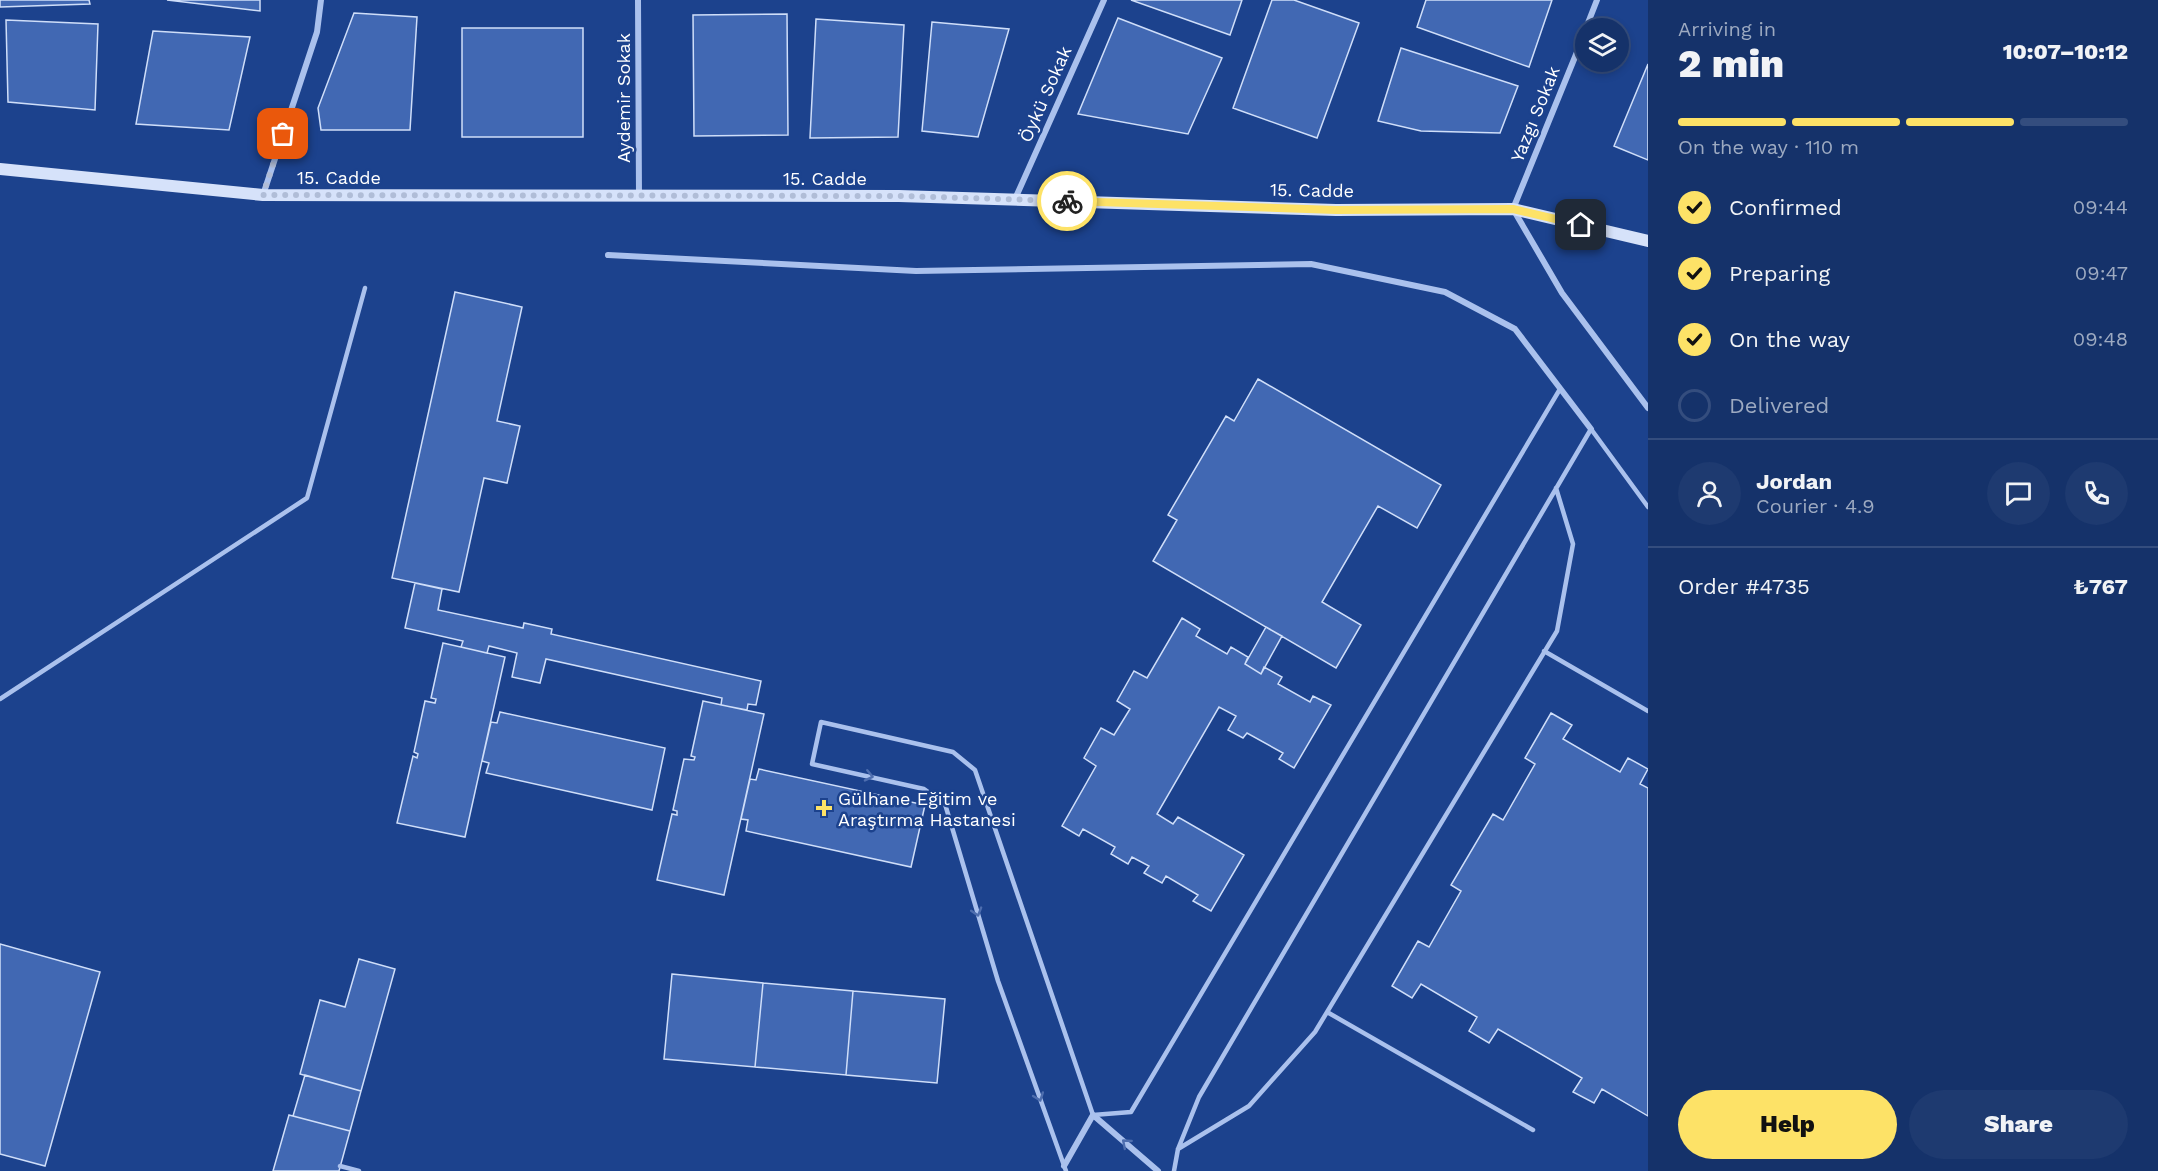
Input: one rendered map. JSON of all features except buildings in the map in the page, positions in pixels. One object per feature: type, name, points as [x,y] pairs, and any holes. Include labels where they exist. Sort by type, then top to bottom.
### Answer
[{"type":"street","points":[[263,195],[317,32],[321,0]]},
{"type":"street","name":"Aydemir Sokak","points":[[638,0],[639,197]]},
{"type":"street","name":"Öykü Sokak","points":[[1014,199],[1104,0]]},
{"type":"street","name":"Yazgı Sokak","points":[[1591,18],[1598,0]]},
{"type":"street","name":"Yazgı Sokak","points":[[1513,209],[1575,56]]},
{"type":"street","name":"15. Cadde","points":[[0,169],[263,195],[899,196],[1336,210],[1513,209],[1648,241]]},
{"type":"street","points":[[1513,209],[1562,293],[1648,408]]},
{"type":"street","points":[[608,255],[916,272],[1311,264],[1445,292],[1515,329],[1591,429]]},
{"type":"street","points":[[1065,1168],[1093,1115],[1158,1171]]},
{"type":"lane","points":[[0,699],[307,498],[365,288]]},
{"type":"lane","points":[[1065,1168],[998,981],[945,804],[924,789],[812,764],[821,722],[953,752],[975,770],[1093,1115],[1131,1112],[1560,388]]},
{"type":"lane","points":[[1174,1171],[1178,1149],[1199,1097],[1591,429],[1648,507]]},
{"type":"lane","points":[[1178,1149],[1249,1106],[1315,1032],[1557,631],[1573,544],[1556,488]]},
{"type":"lane","points":[[1544,651],[1648,711]]},
{"type":"lane","points":[[1327,1012],[1533,1131]]},
{"type":"lane","points":[[340,1166],[359,1171]]},
{"type":"way so far","points":[[283,134],[263,195],[899,196],[1067,201]]},
{"type":"place","name":"Gülhane Eğitim ve Araştırma Hastanesi","points":[[824,808]]},
{"type":"route","points":[[1067,201],[1336,210],[1513,209],[1581,225]]}]
